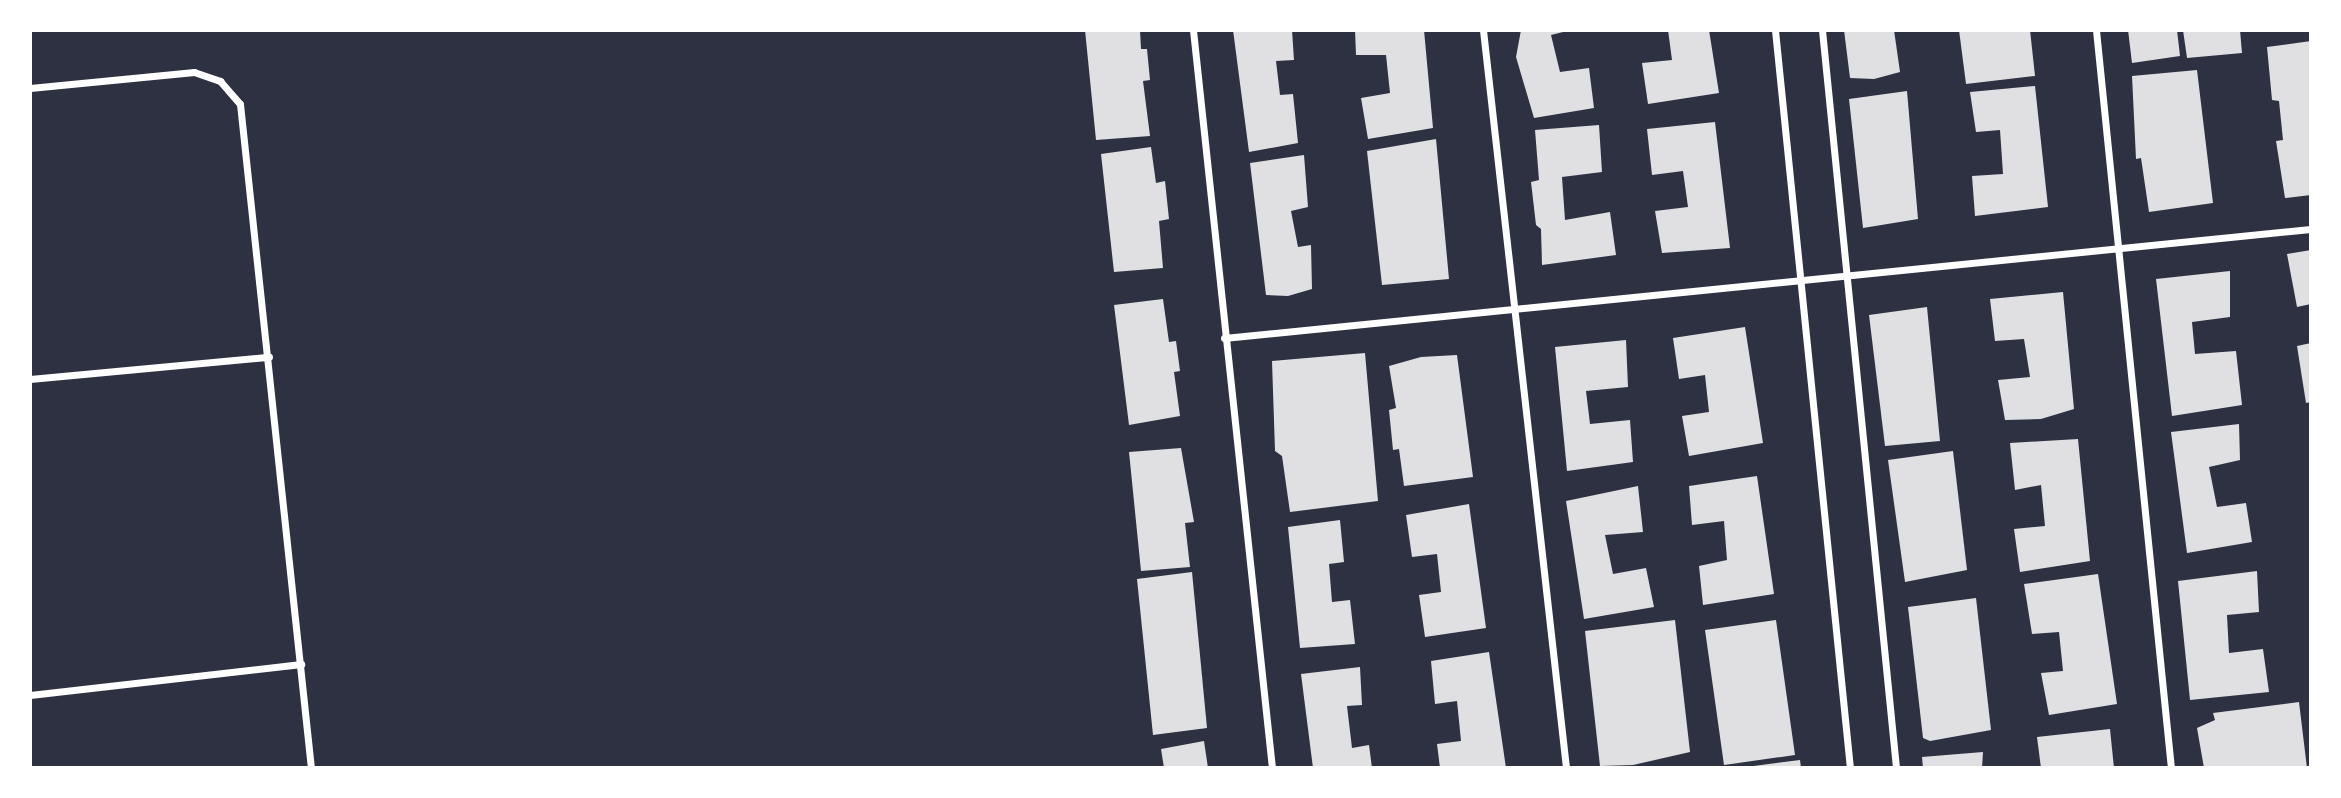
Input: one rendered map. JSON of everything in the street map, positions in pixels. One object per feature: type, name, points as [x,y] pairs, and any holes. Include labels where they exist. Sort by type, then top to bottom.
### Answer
[{"type":"street","points":[[1193,30],[1272,768]]},
{"type":"street","points":[[1483,30],[1517,309],[1566,768]]},
{"type":"street","points":[[1775,30],[1850,768]]},
{"type":"street","points":[[1822,30],[1896,768]]},
{"type":"street","points":[[2096,30],[2121,248],[2171,768]]},
{"type":"street","points":[[30,88],[194,72],[230,88],[240,104],[311,768]]},
{"type":"street","points":[[1224,338],[1847,278],[2311,229]]},
{"type":"street","points":[[30,379],[269,357]]},
{"type":"street","points":[[30,695],[301,664]]},
{"type":"building","points":[[1085,30],[1140,30],[1141,49],[1147,49],[1150,80],[1143,81],[1150,136],[1096,140]]},
{"type":"building","points":[[1233,30],[1292,30],[1294,60],[1276,61],[1280,95],[1293,94],[1298,143],[1249,152]]},
{"type":"building","points":[[1355,30],[1424,30],[1433,128],[1368,139],[1361,98],[1390,93],[1386,55],[1356,55]]},
{"type":"building","points":[[1521,30],[1571,30],[1551,35],[1560,72],[1589,68],[1594,108],[1534,118],[1516,57]]},
{"type":"building","points":[[1668,30],[1709,30],[1719,93],[1648,104],[1642,63],[1672,60]]},
{"type":"building","points":[[1844,30],[1894,30],[1900,72],[1874,79],[1850,78]]},
{"type":"building","points":[[1959,30],[2030,30],[2035,76],[1966,84]]},
{"type":"building","points":[[2128,30],[2177,30],[2180,56],[2132,63]]},
{"type":"building","points":[[2183,30],[2240,30],[2242,53],[2187,58]]},
{"type":"building","points":[[2311,41],[2311,195],[2285,198],[2276,141],[2283,140],[2279,101],[2272,100],[2267,47]]},
{"type":"building","points":[[2197,70],[2213,203],[2149,212],[2141,158],[2136,159],[2132,76]]},
{"type":"building","points":[[2035,86],[2048,207],[1975,216],[1972,176],[2003,174],[2000,130],[1976,132],[1970,92]]},
{"type":"building","points":[[1907,91],[1918,219],[1863,228],[1849,99]]},
{"type":"building","points":[[1715,122],[1730,248],[1662,253],[1655,211],[1688,207],[1683,171],[1652,175],[1647,129]]},
{"type":"building","points":[[1599,125],[1602,172],[1562,177],[1565,220],[1610,212],[1616,255],[1542,265],[1541,229],[1536,225],[1531,182],[1539,180],[1535,130]]},
{"type":"building","points":[[1436,139],[1449,279],[1382,285],[1367,151]]},
{"type":"building","points":[[1151,147],[1156,183],[1165,181],[1169,219],[1159,221],[1163,268],[1114,272],[1101,154]]},
{"type":"building","points":[[1304,155],[1308,207],[1291,211],[1298,247],[1311,245],[1312,289],[1288,296],[1266,295],[1250,163]]},
{"type":"building","points":[[2311,250],[2311,304],[2297,307],[2287,254]]},
{"type":"building","points":[[2230,271],[2230,317],[2192,322],[2195,354],[2236,351],[2242,405],[2172,416],[2156,279]]},
{"type":"building","points":[[2063,292],[2074,409],[2041,419],[2005,420],[1998,380],[2030,377],[2024,339],[1995,341],[1990,299]]},
{"type":"building","points":[[1163,299],[1169,342],[1176,341],[1180,371],[1174,372],[1180,416],[1129,425],[1114,305]]},
{"type":"building","points":[[1927,307],[1940,441],[1885,446],[1869,315]]},
{"type":"building","points":[[1745,327],[1763,443],[1689,456],[1682,416],[1709,412],[1705,375],[1679,379],[1673,338]]},
{"type":"building","points":[[1626,340],[1628,387],[1586,391],[1590,424],[1630,420],[1633,462],[1567,471],[1555,347]]},
{"type":"building","points":[[2311,343],[2311,402],[2306,403],[2297,346]]},
{"type":"building","points":[[1365,353],[1378,501],[1290,512],[1282,456],[1275,451],[1272,361]]},
{"type":"building","points":[[1457,355],[1473,477],[1404,486],[1399,449],[1393,450],[1389,410],[1396,408],[1389,366],[1421,357]]},
{"type":"building","points":[[2239,424],[2240,460],[2209,467],[2217,507],[2246,503],[2252,542],[2187,553],[2171,432]]},
{"type":"building","points":[[2078,439],[2090,561],[2020,572],[2014,529],[2045,526],[2041,485],[2015,490],[2010,443]]},
{"type":"building","points":[[1181,448],[1194,522],[1185,523],[1190,567],[1141,571],[1129,452]]},
{"type":"building","points":[[1953,451],[1967,570],[1905,582],[1888,460]]},
{"type":"building","points":[[1757,476],[1774,594],[1703,605],[1699,566],[1727,560],[1724,521],[1692,525],[1689,486]]},
{"type":"building","points":[[1638,486],[1643,532],[1605,535],[1613,574],[1646,568],[1654,607],[1584,619],[1566,501]]},
{"type":"building","points":[[1469,504],[1486,628],[1425,637],[1419,595],[1441,592],[1437,554],[1412,557],[1406,515]]},
{"type":"building","points":[[1340,520],[1344,562],[1329,564],[1332,602],[1350,600],[1355,644],[1300,648],[1288,527]]},
{"type":"building","points":[[2257,571],[2259,612],[2227,615],[2229,653],[2263,649],[2269,692],[2190,700],[2178,581]]},
{"type":"building","points":[[1192,572],[1207,728],[1153,735],[1137,579]]},
{"type":"building","points":[[2098,574],[2117,704],[2049,715],[2041,673],[2063,671],[2059,632],[2032,634],[2024,584]]},
{"type":"building","points":[[1976,598],[1991,730],[1930,741],[1923,738],[1908,607]]},
{"type":"building","points":[[1675,620],[1690,752],[1633,765],[1600,766],[1585,631]]},
{"type":"building","points":[[1776,620],[1795,755],[1724,765],[1705,630]]},
{"type":"building","points":[[1489,652],[1506,768],[1440,768],[1437,744],[1461,741],[1457,701],[1435,704],[1431,661]]},
{"type":"building","points":[[1360,667],[1362,705],[1347,706],[1352,748],[1369,745],[1372,768],[1313,768],[1301,674]]},
{"type":"building","points":[[2299,702],[2307,768],[2204,768],[2197,728],[2215,720],[2213,713]]},
{"type":"building","points":[[2110,729],[2114,768],[2041,768],[2037,737]]},
{"type":"building","points":[[1204,741],[1208,768],[1164,768],[1161,749]]},
{"type":"building","points":[[1983,752],[1982,768],[1923,768],[1922,757]]},
{"type":"building","points":[[1800,760],[1801,768],[1746,768],[1746,767]]}]
